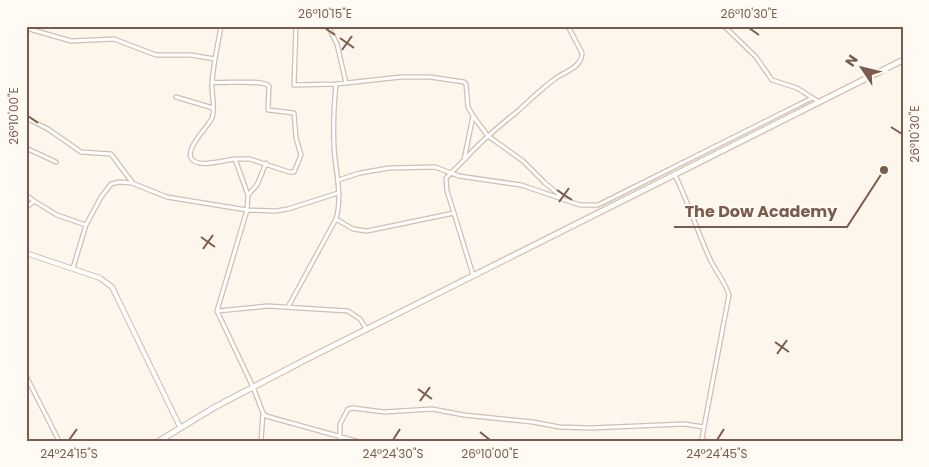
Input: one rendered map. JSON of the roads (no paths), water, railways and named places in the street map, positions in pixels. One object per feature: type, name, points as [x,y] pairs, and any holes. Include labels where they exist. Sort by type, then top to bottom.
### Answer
[{"type":"main road","points":[[159,441],[253,387],[903,60]]},
{"type":"street","points":[[212,82],[229,84],[263,82],[269,86],[268,110],[294,113],[296,138],[300,155],[296,170],[292,173],[246,158],[203,164],[198,163],[191,157],[192,148],[212,118],[212,82],[221,26]]},
{"type":"street","points":[[296,26],[294,85],[336,84],[401,77],[430,77],[464,82],[466,84],[467,102],[473,116],[488,136],[523,161],[563,198]]},
{"type":"street","points":[[328,26],[336,44],[346,83]]},
{"type":"street","points":[[473,275],[445,184],[446,178],[488,136],[550,83],[575,67],[580,61],[582,53],[568,26]]},
{"type":"street","points":[[724,26],[756,57],[772,80],[796,88],[820,103]]},
{"type":"street","points":[[26,28],[71,41],[114,39],[156,55],[191,55],[215,59]]},
{"type":"street","points":[[288,307],[336,219],[339,205],[334,144],[336,84]]},
{"type":"street","points":[[176,97],[213,108]]},
{"type":"street","points":[[338,180],[360,173],[389,168],[435,167],[459,176],[521,185],[580,204],[598,205],[812,98]]},
{"type":"street","points":[[464,160],[473,116]]},
{"type":"street","points":[[26,118],[60,136],[81,152],[111,154],[132,183]]},
{"type":"street","points":[[26,148],[56,162]]},
{"type":"street","points":[[235,159],[248,195],[247,210],[218,311],[263,413],[261,441]]},
{"type":"street","points":[[248,195],[257,184],[266,163]]},
{"type":"street","points":[[675,174],[708,256],[715,271],[725,283],[729,295],[702,438],[705,441]]},
{"type":"street","points":[[73,268],[86,225],[108,186],[119,182],[132,183],[167,197],[247,210],[288,209],[338,193]]},
{"type":"street","points":[[26,196],[57,215],[86,225]]},
{"type":"street","points":[[26,208],[34,201]]},
{"type":"street","points":[[336,219],[353,229],[367,231],[454,213]]},
{"type":"street","points":[[26,253],[100,278],[115,290],[180,428]]},
{"type":"street","points":[[218,311],[257,307],[348,311],[360,319],[367,330]]},
{"type":"street","points":[[26,376],[59,441]]},
{"type":"street","points":[[339,439],[340,424],[348,409],[353,408],[384,412],[432,409],[559,427],[591,428],[684,424],[704,427]]},
{"type":"street","points":[[263,413],[272,419],[339,439],[356,441]]},
{"type":"place","name":"The Dow Academy","points":[[884,170]]}]
